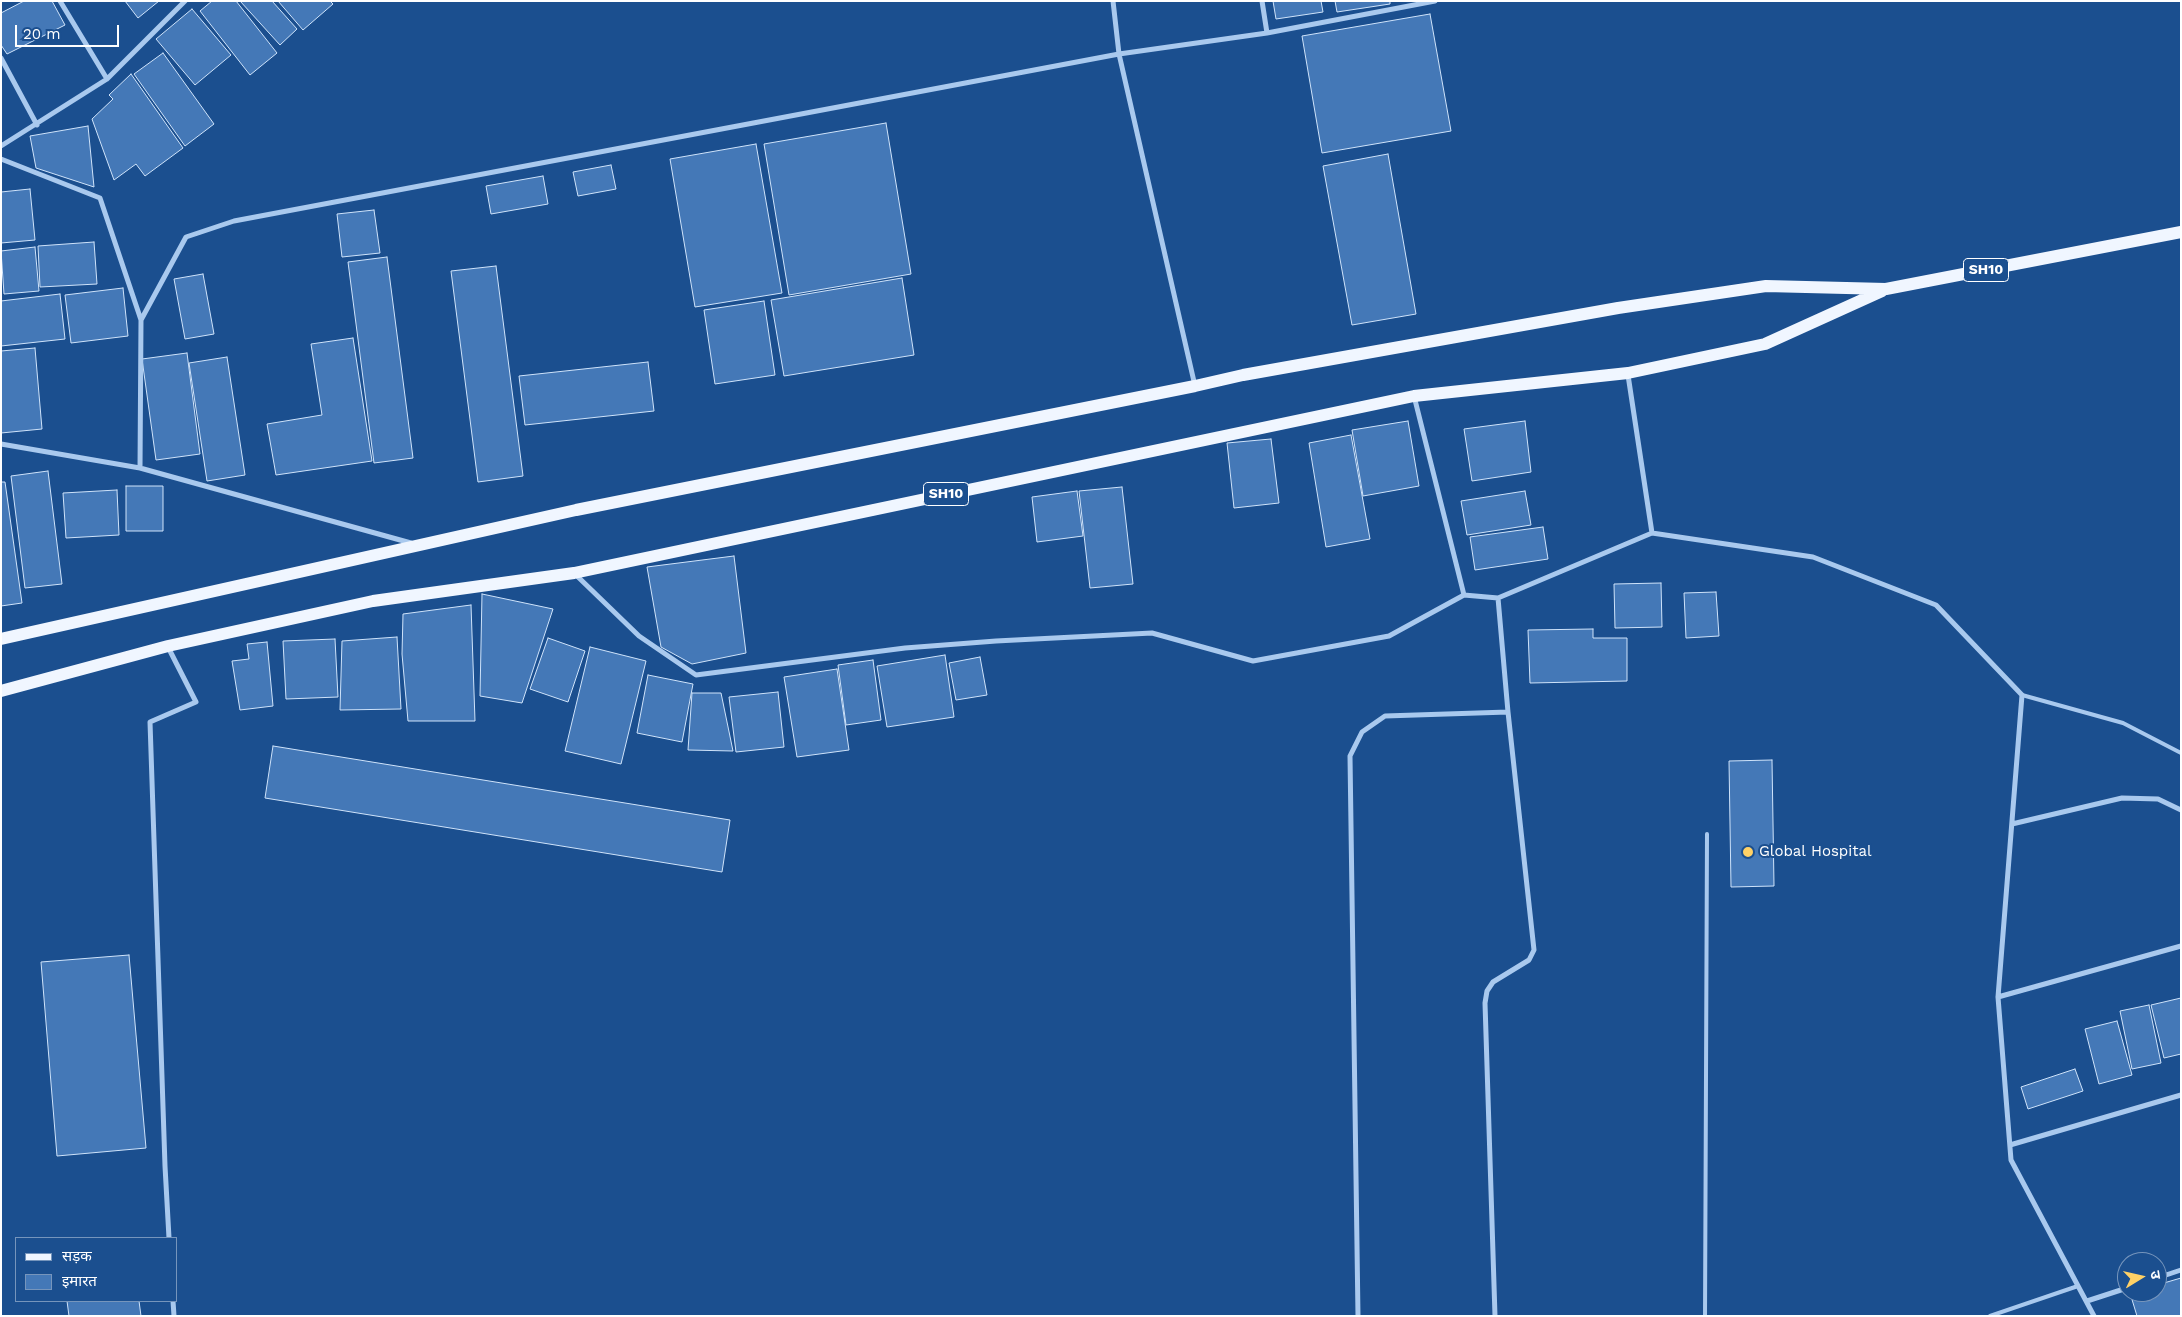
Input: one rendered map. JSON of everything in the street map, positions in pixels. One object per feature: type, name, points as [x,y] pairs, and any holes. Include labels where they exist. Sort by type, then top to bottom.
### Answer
[{"type":"main road","name":"SH10","points":[[1,639],[586,508],[1243,375],[1608,310],[1766,286],[1886,289],[2181,232]]},
{"type":"main road","name":"SH10","points":[[1,691],[168,646],[373,601],[574,573],[1414,396],[1628,374],[1765,344],[1886,289]]},
{"type":"street","points":[[60,1],[107,79]]},
{"type":"street","points":[[1,146],[107,79],[185,1]]},
{"type":"street","points":[[1113,1],[1119,54],[1195,386]]},
{"type":"street","points":[[1262,1],[1267,33]]},
{"type":"street","points":[[140,320],[186,237],[234,221],[1119,54],[1267,33],[1435,1]]},
{"type":"street","points":[[1,58],[36,125]]},
{"type":"street","points":[[1,159],[100,198],[140,320],[140,468]]},
{"type":"street","points":[[1628,374],[1652,533]]},
{"type":"street","points":[[1414,396],[1464,595]]},
{"type":"street","points":[[1,444],[140,468],[420,546]]},
{"type":"street","points":[[574,573],[639,636],[696,675],[905,648],[1152,633],[1253,661],[1389,636],[1464,595],[1498,598],[1652,533],[1813,557],[1936,605],[2022,695],[1998,997],[2011,1160],[2094,1316]]},
{"type":"street","points":[[1495,1316],[1485,1004],[1488,991],[1493,982],[1529,960],[1534,950],[1508,712],[1498,598]]},
{"type":"street","points":[[168,646],[196,702],[150,722],[164,1166],[169,1237]]},
{"type":"street","points":[[1358,1316],[1350,756],[1362,732],[1386,716],[1508,712]]},
{"type":"street","points":[[2012,824],[2122,798],[2158,799],[2181,810]]},
{"type":"street","points":[[1998,997],[2181,946]]},
{"type":"street","points":[[2010,1145],[2181,1095]]},
{"type":"street","points":[[2167,1275],[2181,1270]]},
{"type":"street","points":[[2087,1301],[2117,1291]]},
{"type":"street","points":[[174,1302],[174,1316]]},
{"type":"lane","points":[[2022,695],[2123,723],[2181,753]]},
{"type":"lane","points":[[1705,1316],[1707,834]]},
{"type":"lane","points":[[1990,1316],[2078,1286]]},
{"type":"building","points":[[24,1],[52,1],[65,25],[7,54],[1,45],[1,13]]},
{"type":"building","points":[[125,1],[159,1],[138,18]]},
{"type":"building","points":[[212,1],[236,1],[277,53],[250,75],[200,11]]},
{"type":"building","points":[[240,1],[272,1],[297,29],[280,45]]},
{"type":"building","points":[[278,1],[330,1],[333,4],[303,30]]},
{"type":"building","points":[[1273,1],[1321,1],[1323,12],[1276,19]]},
{"type":"building","points":[[1335,1],[1390,1],[1390,4],[1337,12]]},
{"type":"building","points":[[192,9],[231,55],[195,85],[156,39]]},
{"type":"building","points":[[1430,14],[1451,131],[1322,153],[1302,36]]},
{"type":"building","points":[[163,53],[214,124],[185,146],[134,74]]},
{"type":"building","points":[[131,74],[183,148],[145,176],[136,164],[114,180],[92,119],[113,99],[109,95]]},
{"type":"building","points":[[886,123],[911,274],[789,295],[764,144]]},
{"type":"building","points":[[88,126],[94,187],[36,168],[30,136]]},
{"type":"building","points":[[756,144],[782,293],[695,307],[670,159]]},
{"type":"building","points":[[1388,154],[1416,314],[1352,325],[1323,166]]},
{"type":"building","points":[[611,165],[616,189],[578,196],[573,172]]},
{"type":"building","points":[[543,176],[548,204],[491,214],[486,186]]},
{"type":"building","points":[[30,189],[35,240],[1,243],[1,192]]},
{"type":"building","points":[[374,210],[380,253],[342,257],[337,214]]},
{"type":"building","points":[[94,242],[97,284],[40,287],[38,246]]},
{"type":"building","points":[[35,247],[39,291],[4,294],[1,251]]},
{"type":"building","points":[[387,257],[413,458],[374,463],[348,262]]},
{"type":"building","points":[[496,266],[523,476],[478,482],[451,271]]},
{"type":"building","points":[[203,274],[214,334],[185,339],[174,279]]},
{"type":"building","points":[[902,278],[914,355],[784,376],[771,300]]},
{"type":"building","points":[[123,288],[128,336],[71,343],[65,295]]},
{"type":"building","points":[[60,294],[65,339],[1,346],[1,301]]},
{"type":"building","points":[[764,301],[775,375],[715,384],[704,310]]},
{"type":"building","points":[[353,338],[372,461],[276,475],[267,424],[322,415],[311,344]]},
{"type":"building","points":[[35,348],[42,429],[1,433],[1,351]]},
{"type":"building","points":[[187,353],[200,454],[156,460],[142,359]]},
{"type":"building","points":[[227,357],[245,475],[207,481],[189,363]]},
{"type":"building","points":[[648,362],[654,411],[525,425],[519,376]]},
{"type":"building","points":[[1408,421],[1419,486],[1363,496],[1352,430]]},
{"type":"building","points":[[1525,421],[1531,472],[1472,481],[1464,429]]},
{"type":"building","points":[[1351,435],[1370,539],[1326,547],[1309,443]]},
{"type":"building","points":[[1271,439],[1279,503],[1234,508],[1227,443]]},
{"type":"building","points":[[48,471],[62,584],[25,588],[11,476]]},
{"type":"building","points":[[1,482],[5,482],[22,603],[1,606]]},
{"type":"building","points":[[126,486],[163,486],[163,531],[126,531]]},
{"type":"building","points":[[1122,487],[1133,584],[1090,588],[1079,491]]},
{"type":"building","points":[[117,490],[119,535],[66,538],[63,493]]},
{"type":"building","points":[[1077,491],[1083,536],[1037,542],[1032,497]]},
{"type":"building","points":[[1525,491],[1531,525],[1467,535],[1461,501]]},
{"type":"building","points":[[1543,527],[1548,559],[1475,570],[1470,537]]},
{"type":"building","points":[[734,556],[746,653],[692,664],[661,647],[647,567]]},
{"type":"building","points":[[1661,583],[1662,627],[1615,628],[1614,584]]},
{"type":"building","points":[[1716,592],[1719,636],[1686,638],[1684,593]]},
{"type":"building","points":[[482,594],[553,609],[522,703],[480,696]]},
{"type":"building","points":[[471,605],[475,721],[408,721],[402,654],[403,614]]},
{"type":"building","points":[[1593,629],[1593,638],[1627,638],[1627,681],[1530,683],[1528,630]]},
{"type":"building","points":[[397,637],[401,709],[340,710],[342,641]]},
{"type":"building","points":[[548,638],[585,651],[568,702],[530,689]]},
{"type":"building","points":[[335,639],[338,697],[286,699],[283,641]]},
{"type":"building","points":[[267,642],[273,706],[240,710],[232,661],[249,659],[247,644]]},
{"type":"building","points":[[590,647],[646,661],[621,764],[565,751]]},
{"type":"building","points":[[945,655],[954,717],[887,727],[877,666]]},
{"type":"building","points":[[980,657],[987,695],[956,700],[949,663]]},
{"type":"building","points":[[873,660],[881,720],[846,725],[838,665]]},
{"type":"building","points":[[837,669],[849,750],[797,757],[784,677]]},
{"type":"building","points":[[648,675],[693,684],[682,742],[637,733]]},
{"type":"building","points":[[778,692],[784,747],[736,752],[729,697]]},
{"type":"building","points":[[692,693],[721,693],[733,751],[688,750]]},
{"type":"building","points":[[273,746],[730,820],[722,872],[265,798]]},
{"type":"building","points":[[1772,760],[1774,886],[1731,887],[1729,761]]},
{"type":"building","points":[[129,955],[146,1148],[57,1156],[41,962]]},
{"type":"building","points":[[2181,998],[2181,1054],[2164,1058],[2151,1005]]},
{"type":"building","points":[[2149,1005],[2161,1063],[2132,1069],[2120,1011]]},
{"type":"building","points":[[2117,1021],[2132,1075],[2099,1084],[2085,1029]]},
{"type":"building","points":[[2075,1069],[2083,1091],[2028,1109],[2021,1087]]},
{"type":"building","points":[[2181,1278],[2181,1316],[2137,1316],[2133,1302],[2167,1302],[2167,1282]]},
{"type":"building","points":[[67,1302],[139,1302],[141,1316],[69,1316]]},
{"type":"place","name":"Global Hospital","points":[[1748,852]]}]
